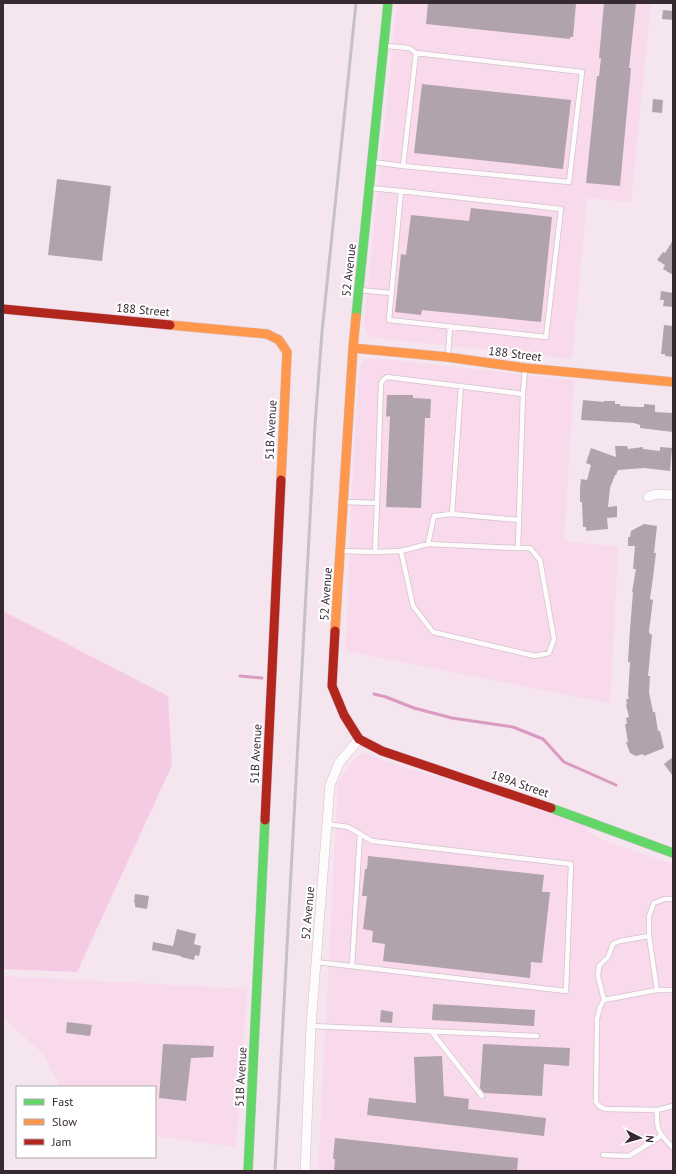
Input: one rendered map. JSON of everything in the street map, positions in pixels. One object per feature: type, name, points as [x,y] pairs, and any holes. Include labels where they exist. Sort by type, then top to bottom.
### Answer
[{"type":"street","name":"52 Avenue","points":[[305,1171],[311,1026],[330,784],[339,763],[359,739],[344,715],[332,686],[353,348],[388,3]]},
{"type":"street","name":"188 Street","points":[[3,309],[267,334],[279,340]]},
{"type":"street","name":"51B Avenue","points":[[248,1171],[287,352],[279,340]]},
{"type":"street","name":"188 Street","points":[[353,348],[447,357],[525,368],[673,382]]},
{"type":"street","points":[[648,497],[656,494],[673,495]]},
{"type":"street","name":"189A Street","points":[[359,739],[382,752],[461,776],[673,854]]},
{"type":"lane","points":[[372,162],[569,182],[582,72],[416,53],[409,48],[384,45]]},
{"type":"lane","points":[[403,166],[416,53]]},
{"type":"lane","points":[[370,188],[402,191],[561,209],[546,337],[389,320],[402,191]]},
{"type":"lane","points":[[359,290],[391,293]]},
{"type":"lane","points":[[447,357],[450,327]]},
{"type":"lane","points":[[518,548],[525,368]]},
{"type":"lane","points":[[375,552],[382,383],[384,379],[387,377],[523,394]]},
{"type":"lane","points":[[452,514],[461,386]]},
{"type":"lane","points":[[343,502],[377,503]]},
{"type":"lane","points":[[428,544],[434,516],[452,514],[519,520]]},
{"type":"lane","points":[[340,551],[401,551],[428,544],[530,548],[540,560],[554,639],[549,653],[535,656],[434,632],[413,606],[401,551]]},
{"type":"lane","points":[[316,962],[566,991],[571,864],[372,841],[348,827],[327,824]]},
{"type":"lane","points":[[352,966],[360,834]]},
{"type":"lane","points":[[657,990],[649,936],[649,916],[654,903],[665,899],[673,899]]},
{"type":"lane","points":[[649,936],[620,941],[613,944],[608,957],[599,966],[598,976],[604,1000],[600,1007],[597,1019],[596,1102],[599,1106],[605,1109],[657,1110],[673,1106]]},
{"type":"lane","points":[[604,1000],[657,990],[673,990]]},
{"type":"lane","points":[[311,1026],[537,1036]]},
{"type":"lane","points":[[431,1031],[482,1096]]},
{"type":"lane","points":[[657,1110],[656,1124],[661,1136],[673,1148]]},
{"type":"lane","points":[[603,1155],[629,1156],[661,1136]]},
{"type":"shaded area","points":[[397,3],[651,3],[631,202],[587,198],[572,359],[376,338],[367,334],[364,325]]},
{"type":"shaded area","points":[[373,358],[574,380],[564,541],[618,547],[610,703],[346,651],[351,511],[359,371],[363,361]]},
{"type":"shaded area","points":[[3,611],[168,696],[172,765],[77,972],[3,969]]},
{"type":"shaded area","points":[[363,754],[369,754],[391,763],[485,791],[585,826],[591,834],[598,838],[673,864],[673,1171],[318,1171],[337,783],[353,761]]},
{"type":"shaded area","points":[[3,976],[247,989],[236,1147],[156,1136],[156,1086],[60,1086],[44,1055],[3,1017]]},
{"type":"building","points":[[428,3],[576,4],[573,37],[570,37],[570,39],[426,24]]},
{"type":"building","points":[[604,3],[636,3],[629,68],[631,68],[620,186],[586,183],[597,76],[599,76],[601,58],[599,58]]},
{"type":"building","points":[[663,10],[673,11],[673,20],[662,19]]},
{"type":"building","points":[[422,84],[571,100],[563,169],[414,153]]},
{"type":"building","points":[[653,99],[663,100],[662,113],[652,112]]},
{"type":"building","points":[[57,179],[111,186],[102,261],[48,255]]},
{"type":"building","points":[[471,208],[552,217],[541,322],[422,310],[421,315],[395,312],[401,254],[406,255],[411,215],[469,221]]},
{"type":"building","points":[[673,240],[673,275],[663,269],[665,265],[657,260],[663,252],[665,253]]},
{"type":"building","points":[[661,291],[673,293],[673,307],[663,306],[664,300],[660,300]]},
{"type":"building","points":[[664,325],[673,326],[673,357],[661,354]]},
{"type":"building","points":[[387,395],[413,395],[413,398],[431,399],[430,418],[425,418],[421,508],[386,507],[390,416],[386,417]]},
{"type":"building","points":[[583,400],[604,402],[615,401],[615,404],[620,404],[620,406],[644,407],[644,404],[655,405],[655,412],[673,413],[673,432],[640,428],[640,425],[634,423],[581,420]]},
{"type":"building","points":[[615,446],[627,446],[628,449],[643,447],[643,449],[660,451],[660,447],[672,448],[670,471],[644,468],[618,470],[610,488],[608,507],[617,506],[617,517],[607,518],[608,529],[586,531],[586,527],[583,527],[580,488],[581,479],[587,480],[591,465],[586,463],[591,448],[616,457]]},
{"type":"building","points":[[644,524],[657,526],[654,553],[656,553],[650,599],[653,600],[649,631],[652,635],[648,676],[650,676],[649,692],[653,712],[655,712],[658,731],[660,731],[664,748],[644,756],[643,754],[636,756],[630,753],[626,742],[628,742],[625,724],[627,724],[626,718],[629,717],[626,699],[629,699],[630,662],[628,662],[632,592],[636,569],[633,569],[635,546],[628,546],[628,537],[630,537],[631,531]]},
{"type":"building","points":[[673,757],[673,776],[664,764]]},
{"type":"building","points":[[368,856],[544,875],[542,892],[550,892],[542,963],[531,962],[530,978],[383,961],[385,944],[372,942],[373,931],[363,929],[367,896],[362,896]]},
{"type":"building","points":[[135,894],[149,896],[147,909],[135,907]]},
{"type":"building","points":[[177,929],[196,934],[194,944],[201,946],[199,956],[195,955],[194,960],[152,950],[153,942],[173,946]]},
{"type":"building","points":[[433,1004],[535,1010],[534,1026],[432,1020]]},
{"type":"building","points":[[381,1010],[393,1012],[392,1023],[380,1022]]},
{"type":"building","points":[[67,1022],[92,1025],[90,1036],[66,1033]]},
{"type":"building","points":[[163,1044],[214,1046],[213,1057],[191,1058],[186,1101],[159,1098]]},
{"type":"building","points":[[483,1044],[570,1048],[569,1066],[544,1064],[542,1096],[484,1093],[480,1088]]},
{"type":"building","points":[[442,1056],[444,1096],[469,1099],[468,1109],[546,1118],[544,1136],[367,1115],[369,1098],[416,1103],[414,1057]]},
{"type":"building","points":[[335,1138],[518,1158],[517,1171],[334,1171],[335,1159],[333,1159]]},
{"type":"waterway","points":[[240,676],[262,678]]},
{"type":"waterway","points":[[374,694],[414,708],[452,718],[513,727],[543,739],[564,762],[616,785]]},
{"type":"railway","points":[[275,1171],[315,425],[322,332],[356,3]]},
{"type":"traffic: fast","points":[[356,317],[388,3]]},
{"type":"traffic: fast","points":[[551,808],[673,853]]},
{"type":"traffic: fast","points":[[248,1171],[265,820]]},
{"type":"traffic: slow","points":[[335,631],[356,317]]},
{"type":"traffic: slow","points":[[170,325],[267,334],[279,340],[287,352],[281,480]]},
{"type":"traffic: slow","points":[[353,348],[447,357],[525,368],[673,382]]},
{"type":"traffic: jam","points":[[3,309],[170,325]]},
{"type":"traffic: jam","points":[[265,820],[281,480]]},
{"type":"traffic: jam","points":[[335,631],[332,686],[344,715],[359,739],[382,751],[551,808]]}]
